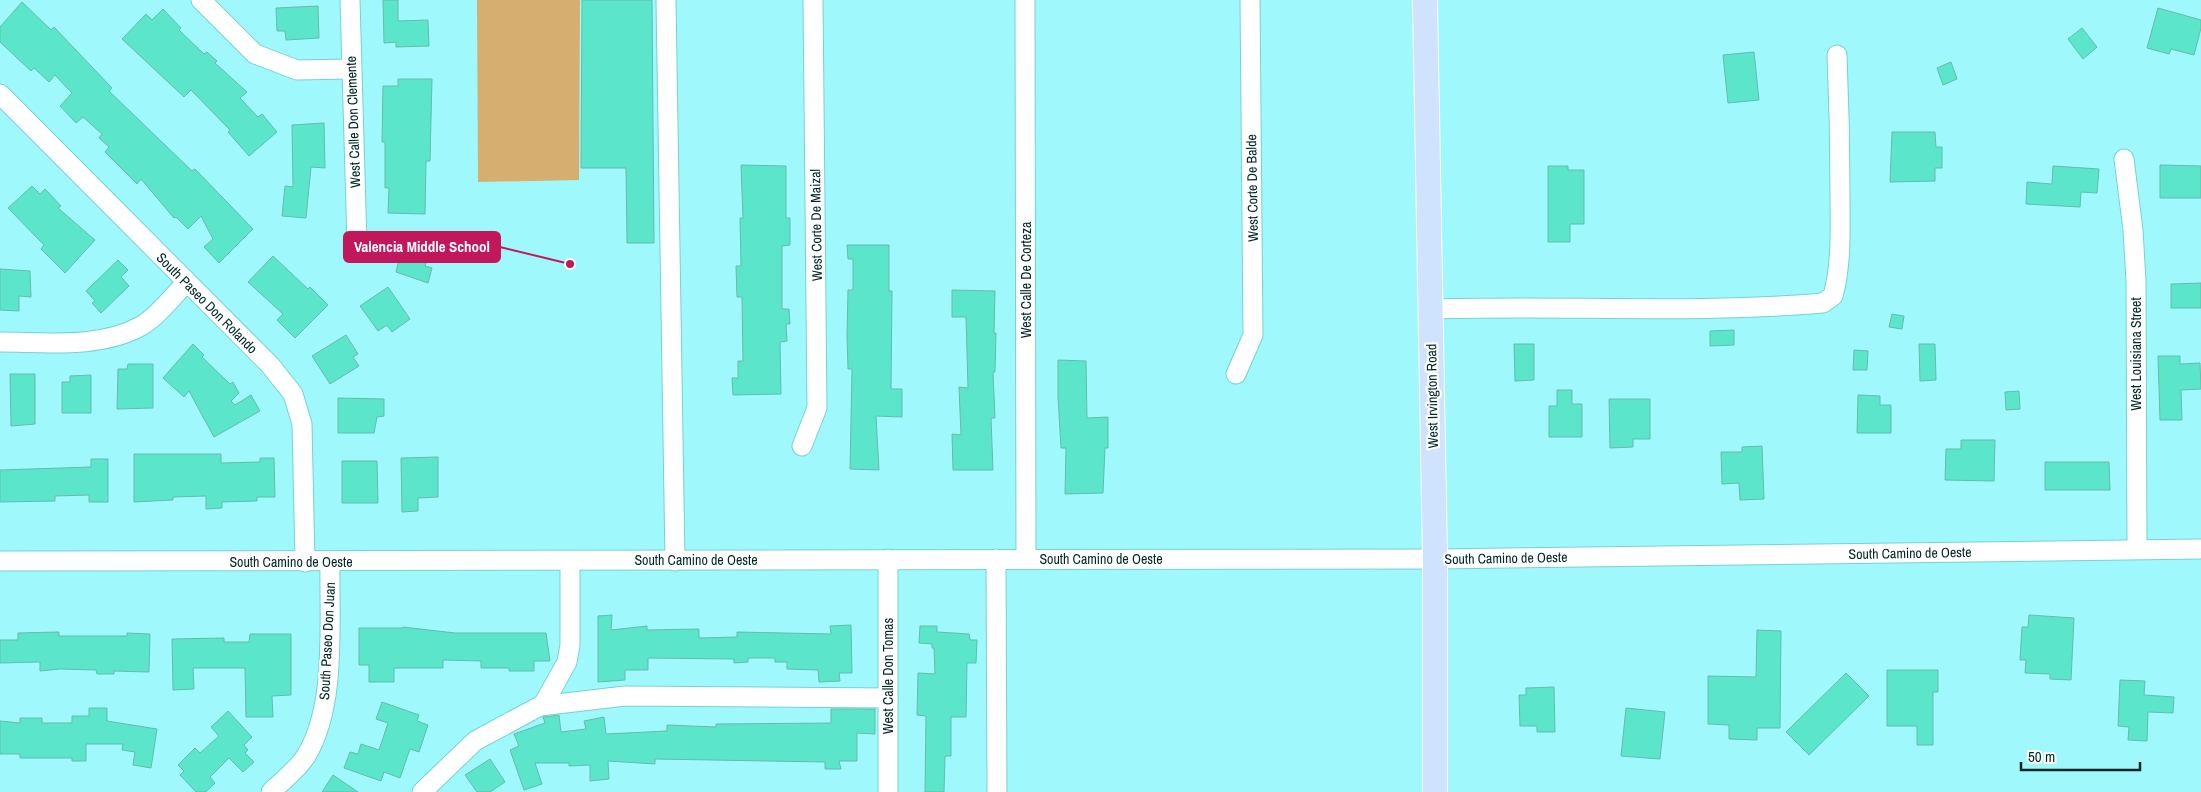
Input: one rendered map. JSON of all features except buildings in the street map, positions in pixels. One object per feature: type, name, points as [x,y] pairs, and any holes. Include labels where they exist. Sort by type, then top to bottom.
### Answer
[{"type":"main road","name":"West Irvington Road","points":[[1425,0],[1435,560],[1435,792]]},
{"type":"street","points":[[202,0],[255,54],[297,70],[351,69]]},
{"type":"street","name":"West Calle Don Clemente","points":[[350,0],[357,244]]},
{"type":"street","points":[[666,0],[674,561]]},
{"type":"street","name":"West Corte De Maizal","points":[[802,446],[818,408],[814,0]]},
{"type":"street","name":"West Calle De Corteza","points":[[1025,0],[1026,560]]},
{"type":"street","name":"West Corte De Balde","points":[[1236,374],[1253,335],[1250,0]]},
{"type":"street","points":[[1430,309],[1509,307],[1735,308],[1823,303],[1828,300],[1833,296],[1839,275],[1840,115],[1837,54]]},
{"type":"street","name":"South Paseo Don Rolando","points":[[0,94],[186,283],[270,365],[293,394],[302,424],[305,562]]},
{"type":"street","name":"West Louisiana Street","points":[[2124,159],[2133,230],[2136,281],[2137,549]]},
{"type":"street","points":[[0,342],[96,340],[120,335],[142,325],[186,283]]},
{"type":"street","name":"South Camino de Oeste","points":[[0,561],[1435,560],[2201,548]]},
{"type":"street","name":"West Calle Don Tomas","points":[[888,560],[888,792]]},
{"type":"street","points":[[996,560],[997,792]]},
{"type":"street","points":[[543,705],[566,662],[570,645],[570,561]]},
{"type":"street","name":"South Paseo Don Juan","points":[[271,792],[305,757],[322,720],[328,681],[330,562]]},
{"type":"street","points":[[422,792],[475,741],[543,705],[625,696],[888,698]]},
{"type":"shaded area","points":[[477,0],[580,0],[579,180],[478,182]]},
{"type":"place","name":"Valencia Middle School","points":[[570,264]]}]
